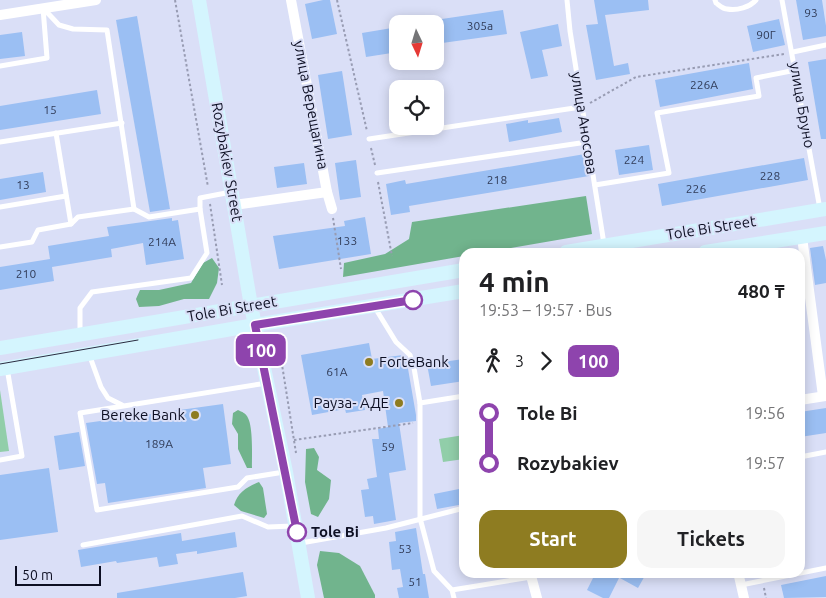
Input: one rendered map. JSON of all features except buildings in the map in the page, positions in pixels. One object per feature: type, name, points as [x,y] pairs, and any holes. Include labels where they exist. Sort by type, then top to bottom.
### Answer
[{"type":"main road","name":"Rozybakiev Street","points":[[198,0],[251,306],[280,441],[308,598]]},
{"type":"main road","name":"Tole Bi Street","points":[[591,248],[823,209]]},
{"type":"main road","name":"Tole Bi Street","points":[[731,248],[826,233]]},
{"type":"main road","name":"Tole Bi Street","points":[[0,348],[459,271]]},
{"type":"main road","points":[[394,282],[385,294],[387,300],[396,302]]},
{"type":"main road","name":"Tole Bi Street","points":[[4,369],[255,325],[459,293]]},
{"type":"main road","points":[[138,325],[148,333],[148,337],[138,345]]},
{"type":"street","points":[[0,15],[96,0]]},
{"type":"street","name":"улица Верещагина","points":[[291,0],[327,192],[332,209]]},
{"type":"street","points":[[233,198],[327,192]]},
{"type":"street","points":[[802,237],[804,248]]},
{"type":"street","points":[[805,259],[824,396],[805,399]]},
{"type":"street","points":[[532,578],[537,598]]},
{"type":"street","points":[[739,578],[744,598]]},
{"type":"lane","name":"улица Аносова","points":[[567,0],[581,108],[604,246]]},
{"type":"lane","points":[[715,0],[716,3],[726,10],[752,5],[756,0]]},
{"type":"lane","name":"улица Бруно","points":[[782,0],[823,209]]},
{"type":"lane","points":[[0,66],[47,58],[43,8]]},
{"type":"lane","points":[[43,8],[59,25],[73,29],[107,30],[134,210]]},
{"type":"lane","points":[[793,52],[826,45]]},
{"type":"lane","points":[[595,185],[669,173],[657,113],[759,96],[756,78],[796,70]]},
{"type":"lane","points":[[369,139],[581,108]]},
{"type":"lane","points":[[0,142],[122,123]]},
{"type":"lane","points":[[56,133],[71,224]]},
{"type":"lane","points":[[376,173],[587,142]]},
{"type":"lane","points":[[0,207],[66,196]]},
{"type":"lane","points":[[80,335],[80,308],[92,292],[191,278],[207,253],[200,198],[209,196],[233,198]]},
{"type":"lane","points":[[0,247],[32,242],[38,230],[71,224],[78,217],[134,210],[149,217],[200,209]]},
{"type":"lane","points":[[374,306],[396,342],[410,356],[414,368],[420,403],[420,518],[434,571],[452,590],[454,598]]},
{"type":"lane","points":[[89,354],[101,387],[108,398],[124,406]]},
{"type":"lane","points":[[0,460],[22,456],[4,369]]},
{"type":"lane","points":[[267,383],[80,413],[97,510],[238,488],[247,478],[286,472]]},
{"type":"lane","points":[[420,403],[459,397]]},
{"type":"lane","points":[[805,456],[826,452]]},
{"type":"lane","points":[[299,544],[386,528],[459,509]]},
{"type":"lane","points":[[83,545],[242,516],[268,527],[296,526]]},
{"type":"lane","points":[[805,572],[826,568]]},
{"type":"lane","points":[[452,590],[515,578]]},
{"type":"lane","points":[[741,585],[776,578]]},
{"type":"path","points":[[175,0],[209,196],[222,285]]},
{"type":"path","points":[[337,0],[369,139],[392,256]]},
{"type":"path","points":[[581,108],[636,77],[793,52]]},
{"type":"path","points":[[332,209],[341,270]]},
{"type":"path","points":[[280,441],[420,422]]},
{"type":"green space","points":[[586,196],[592,234],[510,248],[459,248],[459,257],[343,277],[344,263],[385,254],[409,239],[412,222]]},
{"type":"green space","points":[[212,258],[219,268],[217,283],[209,299],[184,299],[159,306],[139,307],[136,299],[140,290],[159,290],[191,283],[203,263]]},
{"type":"green space","points":[[0,390],[9,451],[0,452]]},
{"type":"green space","points":[[238,410],[246,415],[250,422],[252,468],[247,468],[238,449],[238,434],[232,424],[233,413]]},
{"type":"green space","points":[[459,436],[459,460],[443,462],[439,439]]},
{"type":"green space","points":[[314,448],[319,457],[317,470],[331,480],[329,499],[318,517],[311,514],[305,482],[306,449]]},
{"type":"green space","points":[[259,482],[263,488],[267,514],[264,518],[241,511],[234,505],[244,491]]},
{"type":"green space","points":[[320,551],[339,553],[360,566],[375,598],[324,598],[317,565]]},
{"type":"tram line","points":[[0,364],[138,340]]},
{"type":"bus line","name":"100","points":[[297,532],[255,325],[413,300]]},
{"type":"place","name":"ForteBank","points":[[369,362]]},
{"type":"place","name":"Рауза- АДЕ","points":[[399,403]]},
{"type":"place","name":"Bereke Bank","points":[[195,415]]},
{"type":"place","name":"Tole Bi","points":[[297,532]]}]
